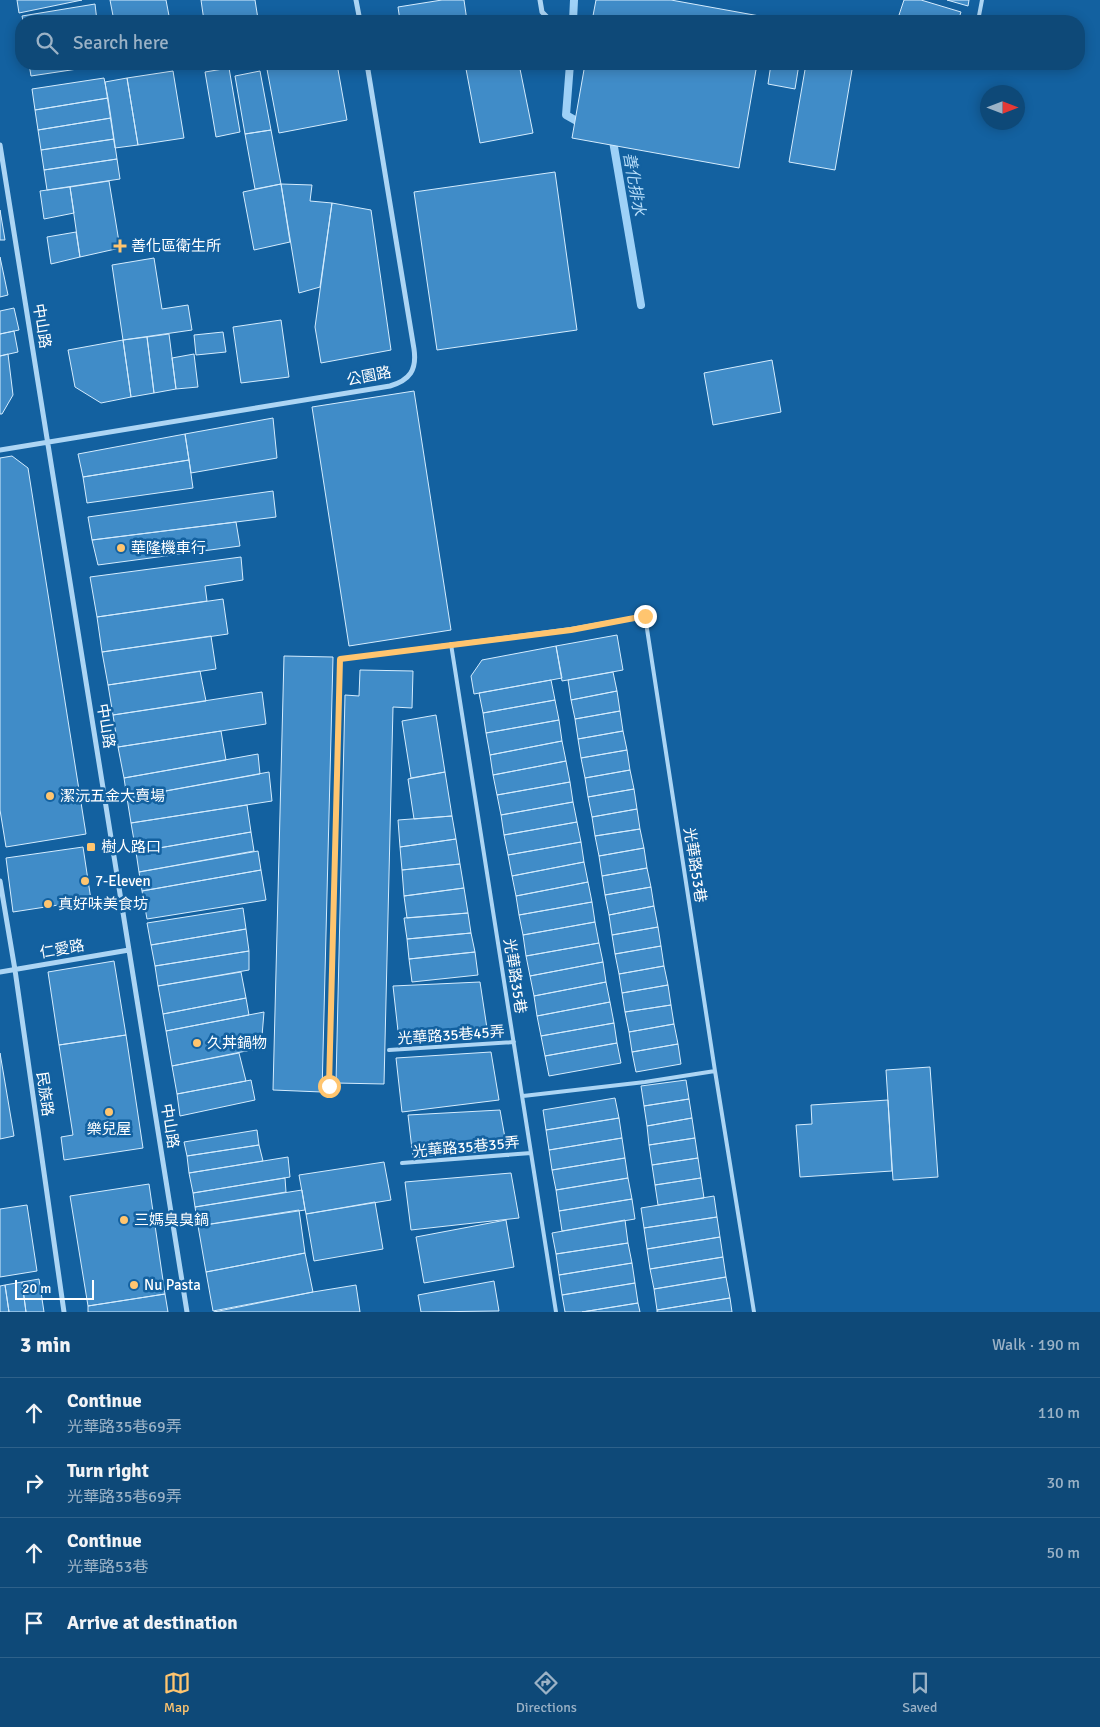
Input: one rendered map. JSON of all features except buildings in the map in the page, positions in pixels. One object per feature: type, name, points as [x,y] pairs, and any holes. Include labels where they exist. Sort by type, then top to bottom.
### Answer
[{"type":"street","points":[[356,0],[359,15]]},
{"type":"street","points":[[540,0],[542,12],[545,15]]},
{"type":"street","name":"公園路","points":[[48,442],[390,386],[409,376],[414,364],[414,349],[368,70]]},
{"type":"street","name":"中山路","points":[[0,144],[187,1312]]},
{"type":"street","points":[[0,450],[48,442]]},
{"type":"street","name":"民族路","points":[[0,881],[15,970],[64,1312]]},
{"type":"street","name":"仁愛路","points":[[0,972],[129,950]]},
{"type":"lane","points":[[979,15],[982,0]]},
{"type":"lane","name":"光華路53巷","points":[[451,644],[571,630],[645,616],[754,1312]]},
{"type":"lane","points":[[329,1086],[340,659],[451,644]]},
{"type":"lane","name":"光華路35巷","points":[[451,644],[556,1312]]},
{"type":"lane","name":"光華路35巷45弄","points":[[389,1050],[514,1042]]},
{"type":"lane","points":[[522,1096],[645,1082],[715,1071]]},
{"type":"lane","name":"光華路35巷35弄","points":[[402,1164],[531,1153]]},
{"type":"waterway","name":"善化排水","points":[[573,15],[574,0]]},
{"type":"waterway","name":"善化排水","points":[[570,70],[566,115],[582,124]]},
{"type":"waterway","name":"善化排水","points":[[610,139],[613,141],[641,305]]},
{"type":"place","name":"善化區衛生所","points":[[120,246]]},
{"type":"place","name":"華隆機車行","points":[[121,548]]},
{"type":"place","name":"潔沅五金大賣場","points":[[50,796]]},
{"type":"place","name":"樹人路口","points":[[91,847]]},
{"type":"place","name":"7-Eleven","points":[[85,881]]},
{"type":"place","name":"真好味美食坊","points":[[48,904]]},
{"type":"place","name":"久丼鍋物","points":[[197,1043]]},
{"type":"place","name":"樂兒屋","points":[[109,1112]]},
{"type":"place","name":"三媽臭臭鍋","points":[[124,1220]]},
{"type":"place","name":"Nu Pasta","points":[[134,1285]]},
{"type":"route","points":[[329,1086],[340,659],[571,630],[645,616]]}]
